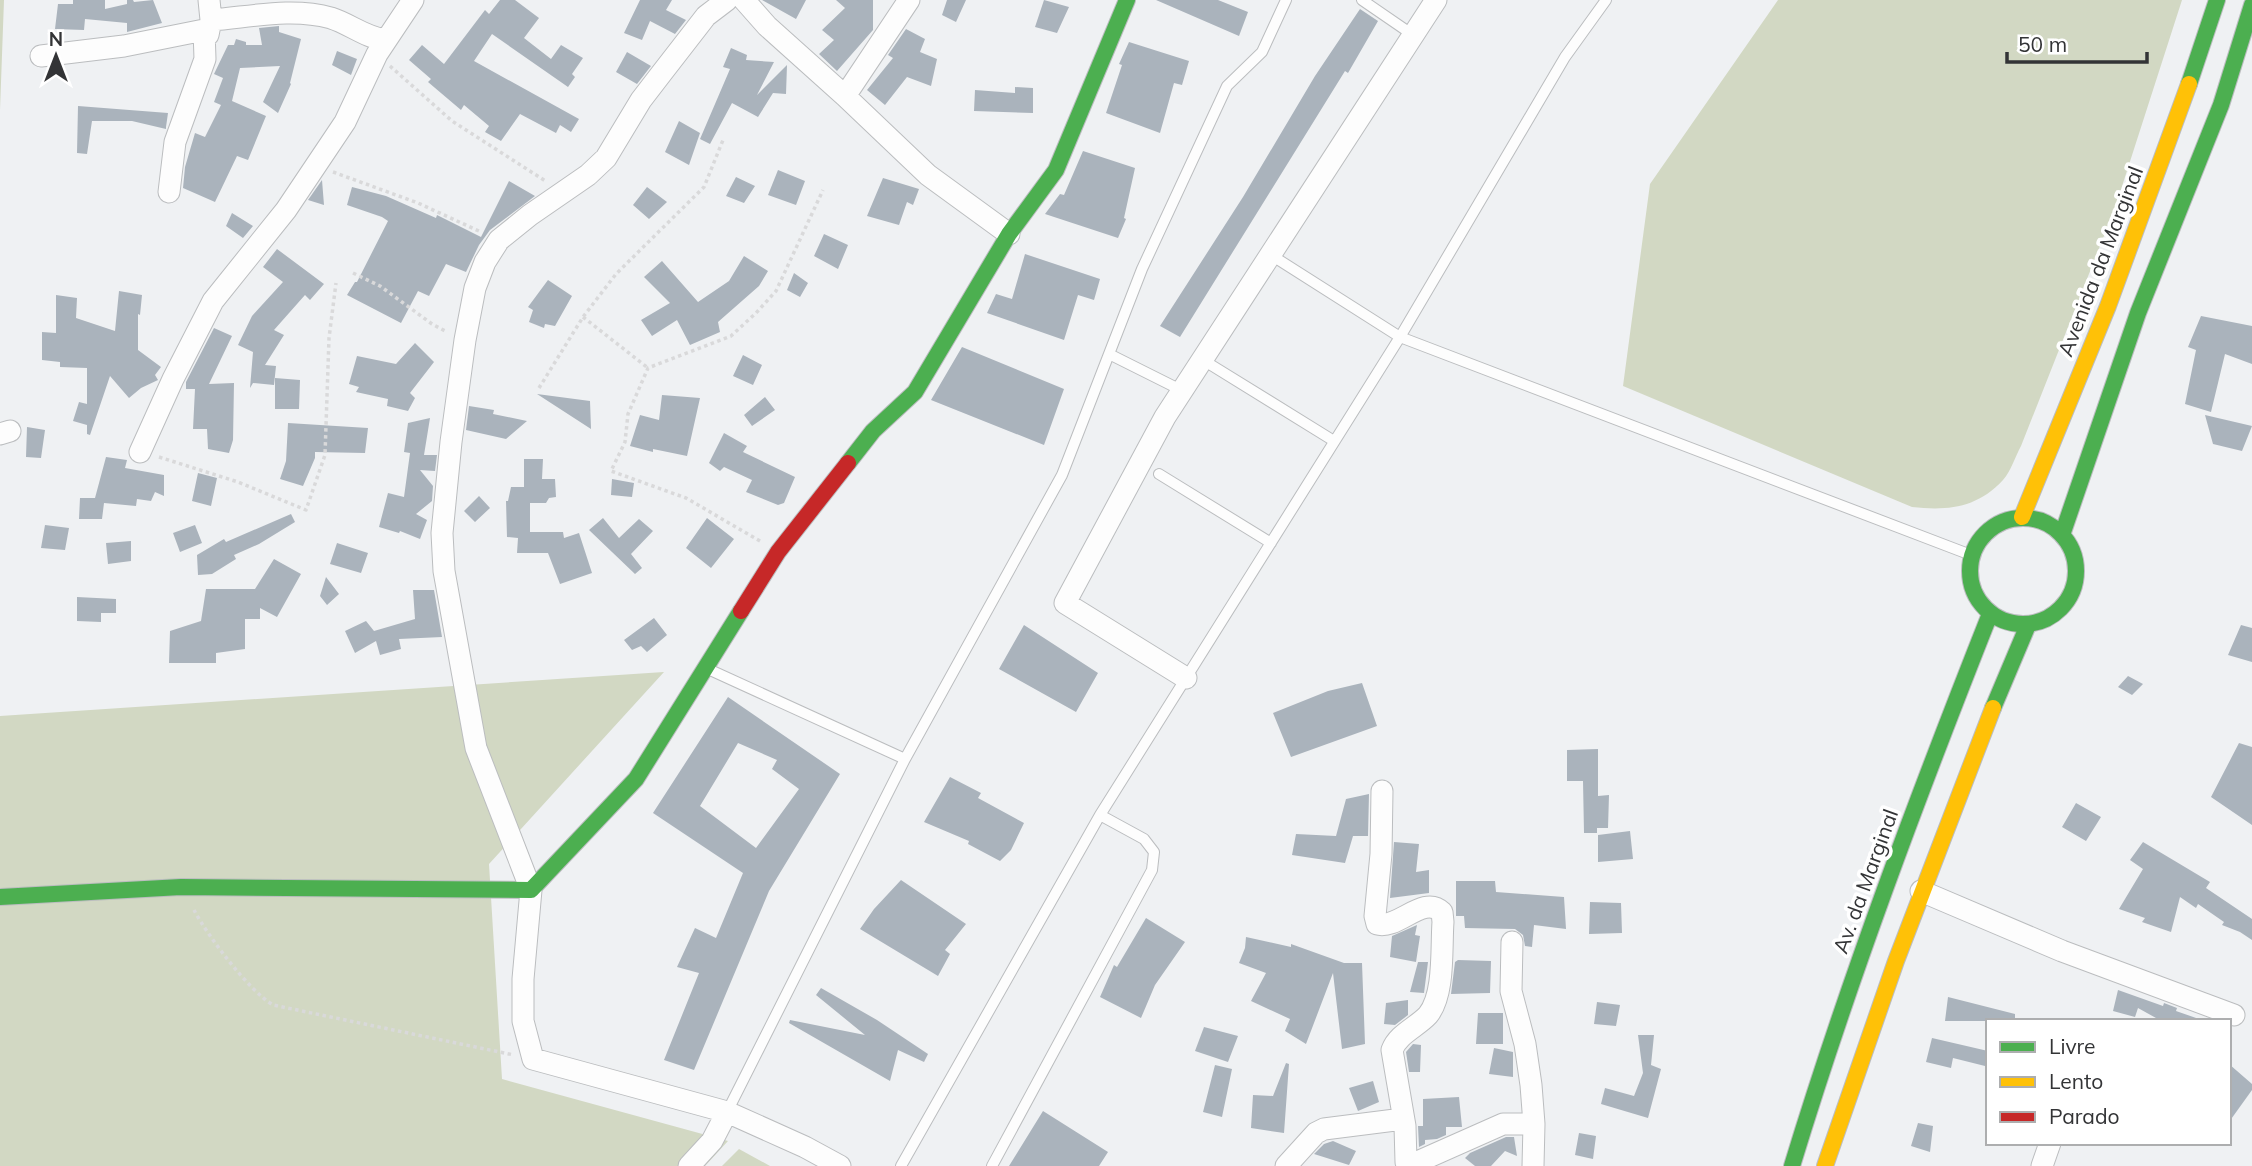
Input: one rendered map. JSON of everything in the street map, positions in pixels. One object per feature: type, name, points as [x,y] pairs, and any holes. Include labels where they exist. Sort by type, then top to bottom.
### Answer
[{"type":"main road","points":[[0,897],[181,887],[531,890],[636,779],[778,552],[873,431],[915,392],[1009,234],[1056,170],[1127,0]]},
{"type":"main road","name":"Avenida da Marginal","points":[[2022,517],[2108,306],[2217,0]]},
{"type":"main road","points":[[2062,535],[2138,313],[2221,105],[2252,5]]},
{"type":"main road","points":[[2022,517],[2044,522],[2062,535],[2073,551],[2077,571],[2073,590],[2063,607],[2047,619],[2028,625],[2008,623],[1990,614],[1975,597],[1969,577],[1971,555],[1982,535],[2000,522],[2022,517]]},
{"type":"main road","name":"Av. da Marginal","points":[[1792,1166],[1822,1065],[1884,887],[1990,614]]},
{"type":"main road","points":[[1825,1166],[1866,1041],[1950,811],[2028,625]]},
{"type":"street","points":[[140,452],[213,301],[286,209],[316,166],[345,122],[382,47],[413,0]]},
{"type":"street","points":[[727,0],[706,16],[641,100],[606,158],[588,175],[499,240],[485,262],[475,288],[465,340],[451,442],[442,533],[444,571],[476,748],[531,890],[523,1021],[533,1059],[727,1112],[805,1146],[840,1166]]},
{"type":"street","points":[[744,0],[767,26],[928,175],[1009,234]]},
{"type":"street","points":[[845,96],[909,0]]},
{"type":"street","points":[[1186,678],[1065,603],[1166,417],[1436,0]]},
{"type":"street","points":[[41,56],[124,46],[208,17],[292,13],[312,14],[351,26],[374,38],[382,47]]},
{"type":"street","points":[[169,192],[176,142],[205,59],[208,17]]},
{"type":"street","points":[[1382,791],[1381,854],[1375,916],[1377,924],[1392,923],[1432,907],[1442,912],[1443,922],[1439,990],[1434,1005],[1428,1015],[1393,1047],[1404,1119],[1405,1159],[1410,1164],[1503,1125],[1534,1124]]},
{"type":"street","points":[[1921,891],[2062,951],[2234,1015]]},
{"type":"street","points":[[1512,942],[1511,991],[1525,1044],[1534,1124],[1533,1166]]},
{"type":"street","points":[[689,1166],[712,1141],[727,1112]]},
{"type":"street","points":[[1286,1166],[1316,1133],[1324,1129],[1404,1119]]},
{"type":"street","points":[[2042,1166],[2049,1145]]},
{"type":"lane","points":[[727,1112],[905,759],[1062,475],[1142,269],[1227,86],[1262,52],[1286,0]]},
{"type":"lane","points":[[1362,0],[1413,35]]},
{"type":"lane","points":[[901,1166],[1100,815],[1400,337],[1565,58],[1606,0]]},
{"type":"lane","points":[[1271,255],[1400,337],[1971,555]]},
{"type":"lane","points":[[1109,354],[1183,391]]},
{"type":"lane","points":[[1203,360],[1334,441]]},
{"type":"lane","points":[[1159,474],[1271,543]]},
{"type":"lane","points":[[706,668],[905,759]]},
{"type":"lane","points":[[992,1166],[1152,870],[1154,852],[1144,839],[1100,815]]},
{"type":"path","points":[[382,47],[452,121],[563,192]]},
{"type":"path","points":[[539,388],[583,317],[616,274],[704,187],[723,140]]},
{"type":"path","points":[[316,166],[418,203],[499,240]]},
{"type":"path","points":[[778,552],[686,498],[611,471],[625,442],[628,414],[648,368],[731,336],[755,313],[776,291],[823,190]]},
{"type":"path","points":[[353,273],[380,286],[432,324],[465,340]]},
{"type":"path","points":[[140,452],[238,482],[306,510],[325,455],[329,338],[336,283]]},
{"type":"path","points":[[583,317],[648,368]]},
{"type":"path","points":[[181,887],[197,916],[240,973],[273,1005],[533,1059]]},
{"type":"green space","points":[[0,0],[4,0],[0,110]]},
{"type":"green space","points":[[1778,0],[2182,0],[2115,208],[2021,446],[2003,480],[1983,497],[1972,502],[1950,508],[1912,507],[1623,386],[1650,184]]},
{"type":"green space","points":[[664,672],[489,864],[502,1079],[728,1141],[705,1166],[0,1166],[0,716]]},
{"type":"green space","points":[[739,1149],[770,1166],[722,1166]]},
{"type":"building","points":[[73,0],[105,0],[105,9],[127,4],[127,0],[153,0],[162,23],[127,32],[127,23],[85,19],[84,30],[55,29],[58,4],[73,4]]},
{"type":"building","points":[[500,0],[515,0],[539,18],[524,38],[551,59],[561,45],[583,58],[572,74],[575,77],[568,87],[492,34],[474,61],[579,119],[571,132],[560,125],[556,133],[520,114],[501,141],[485,132],[489,126],[464,105],[461,110],[428,82],[431,79],[409,60],[422,45],[444,64],[485,10],[489,14]]},
{"type":"building","points":[[640,0],[672,0],[666,10],[686,20],[675,34],[650,21],[642,40],[624,33]]},
{"type":"building","points":[[762,0],[806,0],[796,19]]},
{"type":"building","points":[[836,0],[873,0],[873,30],[837,71],[819,54],[834,40],[822,30],[845,8]]},
{"type":"building","points":[[947,0],[966,0],[956,22],[942,15]]},
{"type":"building","points":[[1044,0],[1069,7],[1057,33],[1035,27]]},
{"type":"building","points":[[1156,0],[1218,0],[1248,12],[1239,36]]},
{"type":"building","points":[[1360,9],[1378,21],[1348,73],[1345,71],[1180,337],[1160,326],[1243,197],[1315,76]]},
{"type":"building","points":[[279,26],[279,32],[301,39],[291,84],[278,113],[263,102],[280,66],[240,68],[232,101],[266,116],[248,160],[237,156],[215,202],[183,188],[185,167],[195,133],[205,137],[221,105],[214,102],[223,78],[214,74],[228,45],[234,45],[236,39],[246,42],[246,45],[262,45],[259,28]]},
{"type":"building","points":[[906,29],[925,39],[920,52],[937,59],[931,86],[907,77],[885,105],[867,90],[893,58],[888,55]]},
{"type":"building","points":[[1129,42],[1189,61],[1182,85],[1174,83],[1160,133],[1106,113],[1122,65],[1119,64]]},
{"type":"building","points":[[731,48],[747,55],[746,60],[774,62],[757,95],[787,65],[786,94],[773,93],[758,117],[732,103],[710,144],[700,139],[730,69],[723,67]]},
{"type":"building","points":[[337,51],[357,59],[351,75],[332,65]]},
{"type":"building","points":[[627,52],[651,66],[637,84],[616,72]]},
{"type":"building","points":[[1015,87],[1033,88],[1033,113],[974,111],[975,90],[1015,93]]},
{"type":"building","points":[[78,106],[168,113],[166,129],[132,121],[92,121],[87,154],[77,153]]},
{"type":"building","points":[[679,121],[700,133],[689,165],[665,152]]},
{"type":"building","points":[[1083,151],[1135,168],[1124,218],[1126,219],[1118,238],[1045,214],[1060,194],[1064,195]]},
{"type":"building","points":[[778,170],[805,181],[796,205],[768,195]]},
{"type":"building","points":[[736,177],[755,186],[744,203],[726,196]]},
{"type":"building","points":[[883,178],[919,189],[913,205],[907,202],[899,225],[867,216]]},
{"type":"building","points":[[322,180],[324,205],[308,200]]},
{"type":"building","points":[[509,181],[535,196],[490,230],[479,245],[466,272],[446,264],[429,296],[418,291],[401,323],[347,295],[357,282],[388,221],[347,205],[352,187],[386,196],[436,218],[437,215],[481,237]]},
{"type":"building","points":[[647,187],[667,202],[649,219],[633,205]]},
{"type":"building","points":[[232,213],[253,226],[243,238],[226,226]]},
{"type":"building","points":[[824,234],[848,245],[838,269],[814,256]]},
{"type":"building","points":[[277,249],[324,284],[310,300],[305,295],[274,330],[284,335],[265,365],[276,366],[274,385],[253,383],[250,388],[253,352],[238,345],[252,316],[283,282],[263,267]]},
{"type":"building","points":[[1025,254],[1100,279],[1094,300],[1078,295],[1064,340],[987,313],[996,294],[1012,299]]},
{"type":"building","points":[[744,256],[768,271],[759,286],[718,322],[720,332],[690,345],[677,320],[652,336],[641,320],[670,303],[644,277],[662,261],[698,302],[729,281]]},
{"type":"building","points":[[794,273],[808,283],[800,297],[787,290]]},
{"type":"building","points":[[548,280],[572,296],[555,326],[545,324],[544,328],[529,322],[533,310],[528,307]]},
{"type":"building","points":[[119,291],[142,295],[140,315],[138,314],[138,350],[161,367],[155,375],[158,380],[141,388],[129,398],[110,376],[90,435],[87,434],[87,425],[73,421],[79,402],[87,404],[87,368],[60,367],[60,362],[42,360],[42,332],[56,333],[56,295],[77,298],[76,318],[115,331]]},
{"type":"building","points":[[2201,316],[2252,326],[2252,364],[2225,354],[2211,412],[2185,404],[2196,350],[2188,347]]},
{"type":"building","points":[[214,328],[232,336],[209,384],[234,383],[233,440],[229,453],[208,449],[207,429],[193,429],[195,389],[186,389],[186,382]]},
{"type":"building","points":[[415,343],[434,362],[410,393],[415,398],[408,411],[387,406],[388,399],[356,392],[359,387],[349,384],[357,356],[396,364]]},
{"type":"building","points":[[962,347],[1064,389],[1044,445],[931,400]]},
{"type":"building","points":[[743,355],[762,365],[753,385],[733,376]]},
{"type":"building","points":[[275,378],[300,380],[299,409],[275,409]]},
{"type":"building","points":[[537,394],[590,401],[591,429]]},
{"type":"building","points":[[662,395],[700,398],[687,456],[630,446],[640,415],[659,420]]},
{"type":"building","points":[[765,397],[775,410],[752,426],[744,415]]},
{"type":"building","points":[[469,406],[494,410],[493,414],[527,421],[506,439],[466,430]]},
{"type":"building","points":[[2205,415],[2252,426],[2242,451],[2213,444]]},
{"type":"building","points":[[430,418],[424,455],[437,455],[435,471],[420,470],[433,486],[432,501],[416,514],[427,520],[420,539],[379,527],[388,493],[404,497],[410,453],[404,452],[408,423]]},
{"type":"building","points":[[288,423],[368,428],[365,453],[315,452],[303,486],[280,479],[286,461]]},
{"type":"building","points":[[27,427],[45,430],[41,458],[26,457]]},
{"type":"building","points":[[724,433],[747,446],[743,452],[795,477],[784,503],[778,505],[746,492],[752,480],[724,467],[720,471],[709,463]]},
{"type":"building","points":[[106,457],[127,460],[125,468],[164,475],[164,496],[155,492],[151,501],[137,499],[136,506],[104,503],[102,519],[79,519],[80,498],[95,498]]},
{"type":"building","points":[[524,459],[543,459],[542,479],[555,479],[556,497],[549,498],[546,503],[530,503],[530,532],[563,532],[564,538],[579,533],[592,573],[560,584],[548,553],[517,553],[518,538],[507,537],[506,501],[511,487],[524,487]]},
{"type":"building","points":[[198,473],[217,478],[211,506],[192,501]]},
{"type":"building","points":[[612,479],[634,483],[632,497],[611,495]]},
{"type":"building","points":[[479,496],[490,508],[475,522],[464,511]]},
{"type":"building","points":[[291,514],[295,522],[259,544],[234,555],[236,559],[212,574],[198,575],[197,555],[224,539],[226,542]]},
{"type":"building","points":[[603,518],[619,538],[639,519],[653,531],[631,554],[642,568],[635,574],[589,530]]},
{"type":"building","points":[[707,518],[734,539],[711,568],[686,548]]},
{"type":"building","points":[[45,525],[69,528],[65,550],[41,548]]},
{"type":"building","points":[[195,525],[202,543],[180,552],[173,533]]},
{"type":"building","points":[[131,541],[131,561],[108,564],[106,543]]},
{"type":"building","points":[[337,543],[368,553],[361,573],[330,564]]},
{"type":"building","points":[[274,559],[301,574],[277,617],[260,608],[260,619],[245,619],[245,649],[216,653],[216,663],[169,663],[170,631],[201,621],[206,589],[255,589]]},
{"type":"building","points":[[326,577],[339,594],[327,605],[320,596]]},
{"type":"building","points":[[413,590],[434,590],[442,637],[399,639],[401,649],[380,655],[376,641],[355,653],[345,631],[366,621],[374,631],[415,619]]},
{"type":"building","points":[[77,597],[116,599],[116,613],[101,613],[101,622],[77,621]]},
{"type":"building","points":[[654,618],[667,635],[647,652],[641,646],[632,650],[624,640]]},
{"type":"building","points":[[1024,625],[1098,673],[1076,712],[999,669]]},
{"type":"building","points":[[2241,625],[2252,628],[2252,662],[2228,655]]},
{"type":"building","points":[[2128,676],[2143,684],[2132,695],[2118,687]]},
{"type":"building","points":[[1362,683],[1377,726],[1291,757],[1273,713],[1328,691]]},
{"type":"building","points":[[728,697],[840,774],[769,891],[694,1070],[664,1060],[699,973],[677,967],[695,928],[716,938],[743,873],[653,813]],"holes":[[[738,743],[777,760],[772,769],[799,789],[756,848],[700,806]]]},
{"type":"building","points":[[2239,743],[2252,747],[2252,825],[2211,797]]},
{"type":"building","points":[[1598,749],[1598,796],[1609,795],[1608,828],[1597,828],[1597,833],[1584,833],[1583,781],[1567,781],[1567,750]]},
{"type":"building","points":[[950,777],[981,793],[978,798],[1024,823],[1011,850],[1000,861],[968,844],[969,841],[924,822]]},
{"type":"building","points":[[1369,794],[1368,836],[1353,836],[1345,863],[1292,855],[1296,834],[1336,836],[1346,799]]},
{"type":"building","points":[[2076,803],[2101,817],[2086,841],[2062,827]]},
{"type":"building","points":[[1630,831],[1633,859],[1598,862],[1598,835]]},
{"type":"building","points":[[1394,842],[1419,844],[1416,872],[1429,870],[1429,893],[1390,898]]},
{"type":"building","points":[[2143,842],[2210,882],[2206,888],[2252,919],[2252,940],[2222,925],[2224,922],[2198,904],[2196,908],[2180,897],[2171,932],[2142,922],[2145,918],[2119,909],[2143,869],[2130,860]]},
{"type":"building","points":[[901,880],[966,924],[945,950],[950,954],[938,976],[860,929]]},
{"type":"building","points":[[1456,881],[1495,881],[1496,892],[1564,897],[1566,929],[1534,925],[1532,947],[1525,946],[1523,935],[1515,929],[1465,928],[1464,916],[1456,916]]},
{"type":"building","points":[[1590,902],[1621,903],[1622,933],[1589,934]]},
{"type":"building","points":[[1146,918],[1185,942],[1155,985],[1141,1018],[1100,997],[1114,965],[1117,967]]},
{"type":"building","points":[[1417,925],[1415,935],[1420,936],[1416,962],[1390,957],[1392,936]]},
{"type":"building","points":[[1246,937],[1291,947],[1291,944],[1344,963],[1362,963],[1365,1044],[1342,1049],[1333,973],[1306,1044],[1285,1031],[1290,1019],[1251,1001],[1266,973],[1239,963]]},
{"type":"building","points":[[1491,961],[1490,993],[1451,994],[1455,962]]},
{"type":"building","points":[[1418,962],[1428,962],[1424,993],[1410,992]]},
{"type":"building","points":[[821,988],[877,1020],[928,1054],[924,1062],[898,1050],[890,1081],[789,1023],[790,1020],[865,1035],[816,995]]},
{"type":"building","points":[[2118,990],[2163,1006],[2164,1003],[2177,1008],[2176,1011],[2199,1019],[2156,1019],[2138,1008],[2135,1017],[2113,1011]]},
{"type":"building","points":[[1948,997],[2015,1014],[2015,1019],[1945,1021]]},
{"type":"building","points":[[1408,1000],[1408,1015],[1395,1025],[1384,1024],[1386,1003]]},
{"type":"building","points":[[1597,1002],[1620,1005],[1616,1026],[1594,1024]]},
{"type":"building","points":[[1478,1013],[1503,1013],[1503,1044],[1476,1044]]},
{"type":"building","points":[[1204,1027],[1238,1036],[1228,1062],[1195,1051]]},
{"type":"building","points":[[1638,1035],[1654,1035],[1651,1065],[1661,1069],[1648,1118],[1601,1104],[1605,1088],[1634,1096],[1643,1073]]},
{"type":"building","points":[[1932,1038],[1986,1051],[1985,1066],[1953,1058],[1951,1068],[1926,1062]]},
{"type":"building","points":[[1413,1044],[1421,1045],[1420,1072],[1409,1072],[1406,1052]]},
{"type":"building","points":[[1494,1048],[1513,1052],[1513,1077],[1489,1074]]},
{"type":"building","points":[[1286,1063],[1289,1064],[1284,1133],[1251,1128],[1253,1095],[1273,1096]]},
{"type":"building","points":[[1215,1065],[1232,1069],[1222,1117],[1203,1112]]},
{"type":"building","points":[[2231,1066],[2252,1084],[2252,1090],[2231,1119]]},
{"type":"building","points":[[1373,1081],[1379,1102],[1358,1111],[1349,1088]]},
{"type":"building","points":[[1459,1097],[1462,1127],[1446,1127],[1446,1135],[1425,1140],[1425,1144],[1419,1147],[1418,1126],[1423,1126],[1423,1099]]},
{"type":"building","points":[[1043,1111],[1108,1152],[1099,1166],[1009,1166]]},
{"type":"building","points":[[1918,1123],[1933,1126],[1930,1152],[1911,1146]]},
{"type":"building","points":[[1579,1133],[1596,1136],[1593,1159],[1575,1155]]},
{"type":"building","points":[[1506,1137],[1514,1137],[1517,1156],[1505,1151],[1491,1166],[1475,1166],[1465,1158],[1470,1153]]},
{"type":"building","points":[[1333,1141],[1356,1151],[1349,1165],[1314,1154],[1324,1144]]},
{"type":"traffic: fast","points":[[848,463],[873,431],[915,392],[1009,234],[1056,170],[1127,0]]},
{"type":"traffic: fast","points":[[2189,84],[2217,0]]},
{"type":"traffic: fast","points":[[2062,535],[2138,313],[2221,105],[2252,5]]},
{"type":"traffic: fast","points":[[2023,518],[2043,522],[2061,533],[2072,551],[2076,571],[2072,591],[2061,609],[2043,620],[2023,624],[2003,620],[1985,609],[1974,591],[1970,571],[1974,551],[1985,533],[2003,522],[2023,518]]},
{"type":"traffic: fast","points":[[0,897],[181,887],[531,890],[636,779],[741,611]]},
{"type":"traffic: fast","points":[[1792,1166],[1885,888],[1990,614]]},
{"type":"traffic: fast","points":[[1993,708],[2028,625]]},
{"type":"traffic: slow","points":[[2022,517],[2108,306],[2189,84]]},
{"type":"traffic: slow","points":[[1825,1166],[1896,961],[1993,708]]},
{"type":"traffic: jam","points":[[741,611],[778,552],[848,463]]}]
